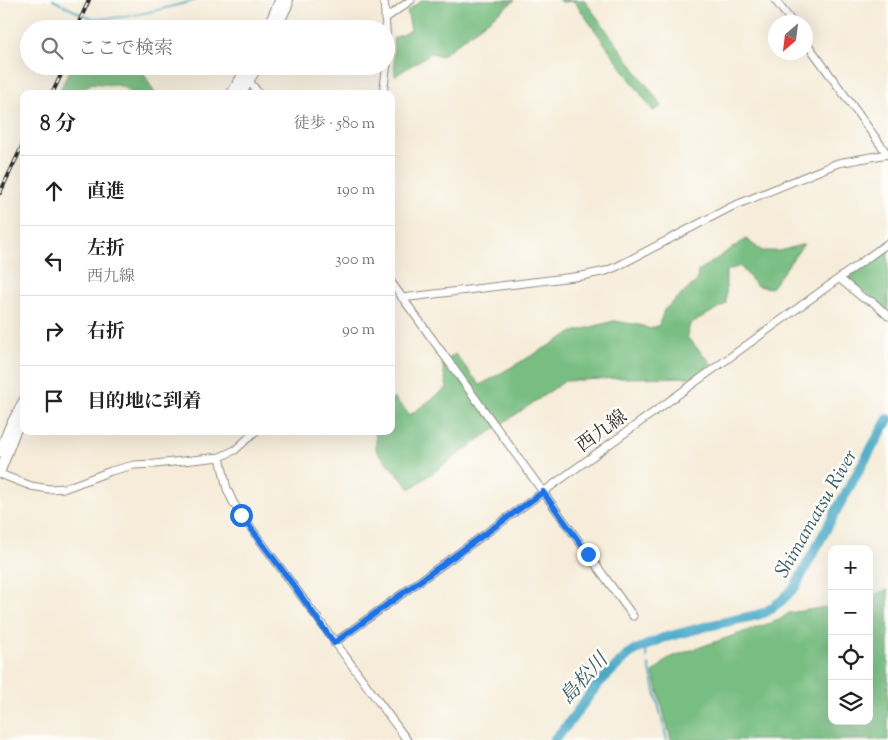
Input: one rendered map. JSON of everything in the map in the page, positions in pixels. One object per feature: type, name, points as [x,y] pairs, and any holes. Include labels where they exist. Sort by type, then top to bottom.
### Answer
[{"type":"main road","points":[[271,20],[280,0]]},
{"type":"main road","points":[[280,20],[288,0]]},
{"type":"main road","points":[[234,90],[246,75]]},
{"type":"main road","points":[[242,90],[247,75]]},
{"type":"main road","points":[[0,452],[9,428],[20,407]]},
{"type":"main road","points":[[0,473],[20,424]]},
{"type":"street","points":[[384,0],[386,18],[411,0]]},
{"type":"street","points":[[775,0],[787,15]]},
{"type":"street","points":[[402,298],[582,276],[606,271],[731,207],[838,163],[888,154],[813,52]]},
{"type":"street","points":[[248,75],[257,90]]},
{"type":"street","points":[[384,90],[385,75]]},
{"type":"street","name":"西九線","points":[[334,643],[888,243]]},
{"type":"street","points":[[840,279],[863,298],[873,302],[888,316]]},
{"type":"street","points":[[395,288],[633,616]]},
{"type":"street","points":[[0,473],[32,486],[48,489],[66,488],[111,471],[134,465],[220,457],[235,450],[252,435]]},
{"type":"street","points":[[220,457],[227,490],[233,502],[406,740]]},
{"type":"green space","points":[[422,0],[515,0],[441,56],[431,53],[395,76],[395,38],[411,30],[407,11]]},
{"type":"green space","points":[[558,0],[585,0],[662,106],[653,111],[574,1],[562,2]]},
{"type":"green space","points":[[68,75],[145,75],[153,90],[126,90],[122,86],[92,83],[82,90],[60,90]]},
{"type":"green space","points":[[746,239],[762,251],[780,251],[804,244],[771,288],[757,286],[740,266],[726,271],[726,304],[690,324],[687,337],[712,364],[696,377],[565,381],[410,489],[376,450],[375,435],[395,435],[395,399],[410,415],[447,388],[442,363],[455,354],[480,385],[573,332],[614,321],[640,325],[650,329],[659,325],[664,310],[697,281],[698,271]]},
{"type":"green space","points":[[888,249],[888,311],[848,278]]},
{"type":"green space","points":[[888,590],[888,740],[671,740],[653,673],[668,658],[779,620],[789,613],[828,607],[828,725],[873,725],[873,595]]},
{"type":"waterway","points":[[53,0],[92,18],[117,18],[196,0]]},
{"type":"waterway","name":"Shimamatsu River","points":[[554,740],[597,685],[629,654],[663,638],[766,612],[781,601],[795,587],[888,419]]},
{"type":"waterway","points":[[644,646],[647,657]]},
{"type":"waterway","points":[[649,665],[667,740]]},
{"type":"railway","points":[[80,20],[89,0]]},
{"type":"railway","points":[[54,90],[61,75]]},
{"type":"railway","points":[[0,193],[20,150]]},
{"type":"route","points":[[241,515],[334,643],[543,492],[588,554]]},
{"type":"water label","name":"島松川","points":[[583,678]]}]
